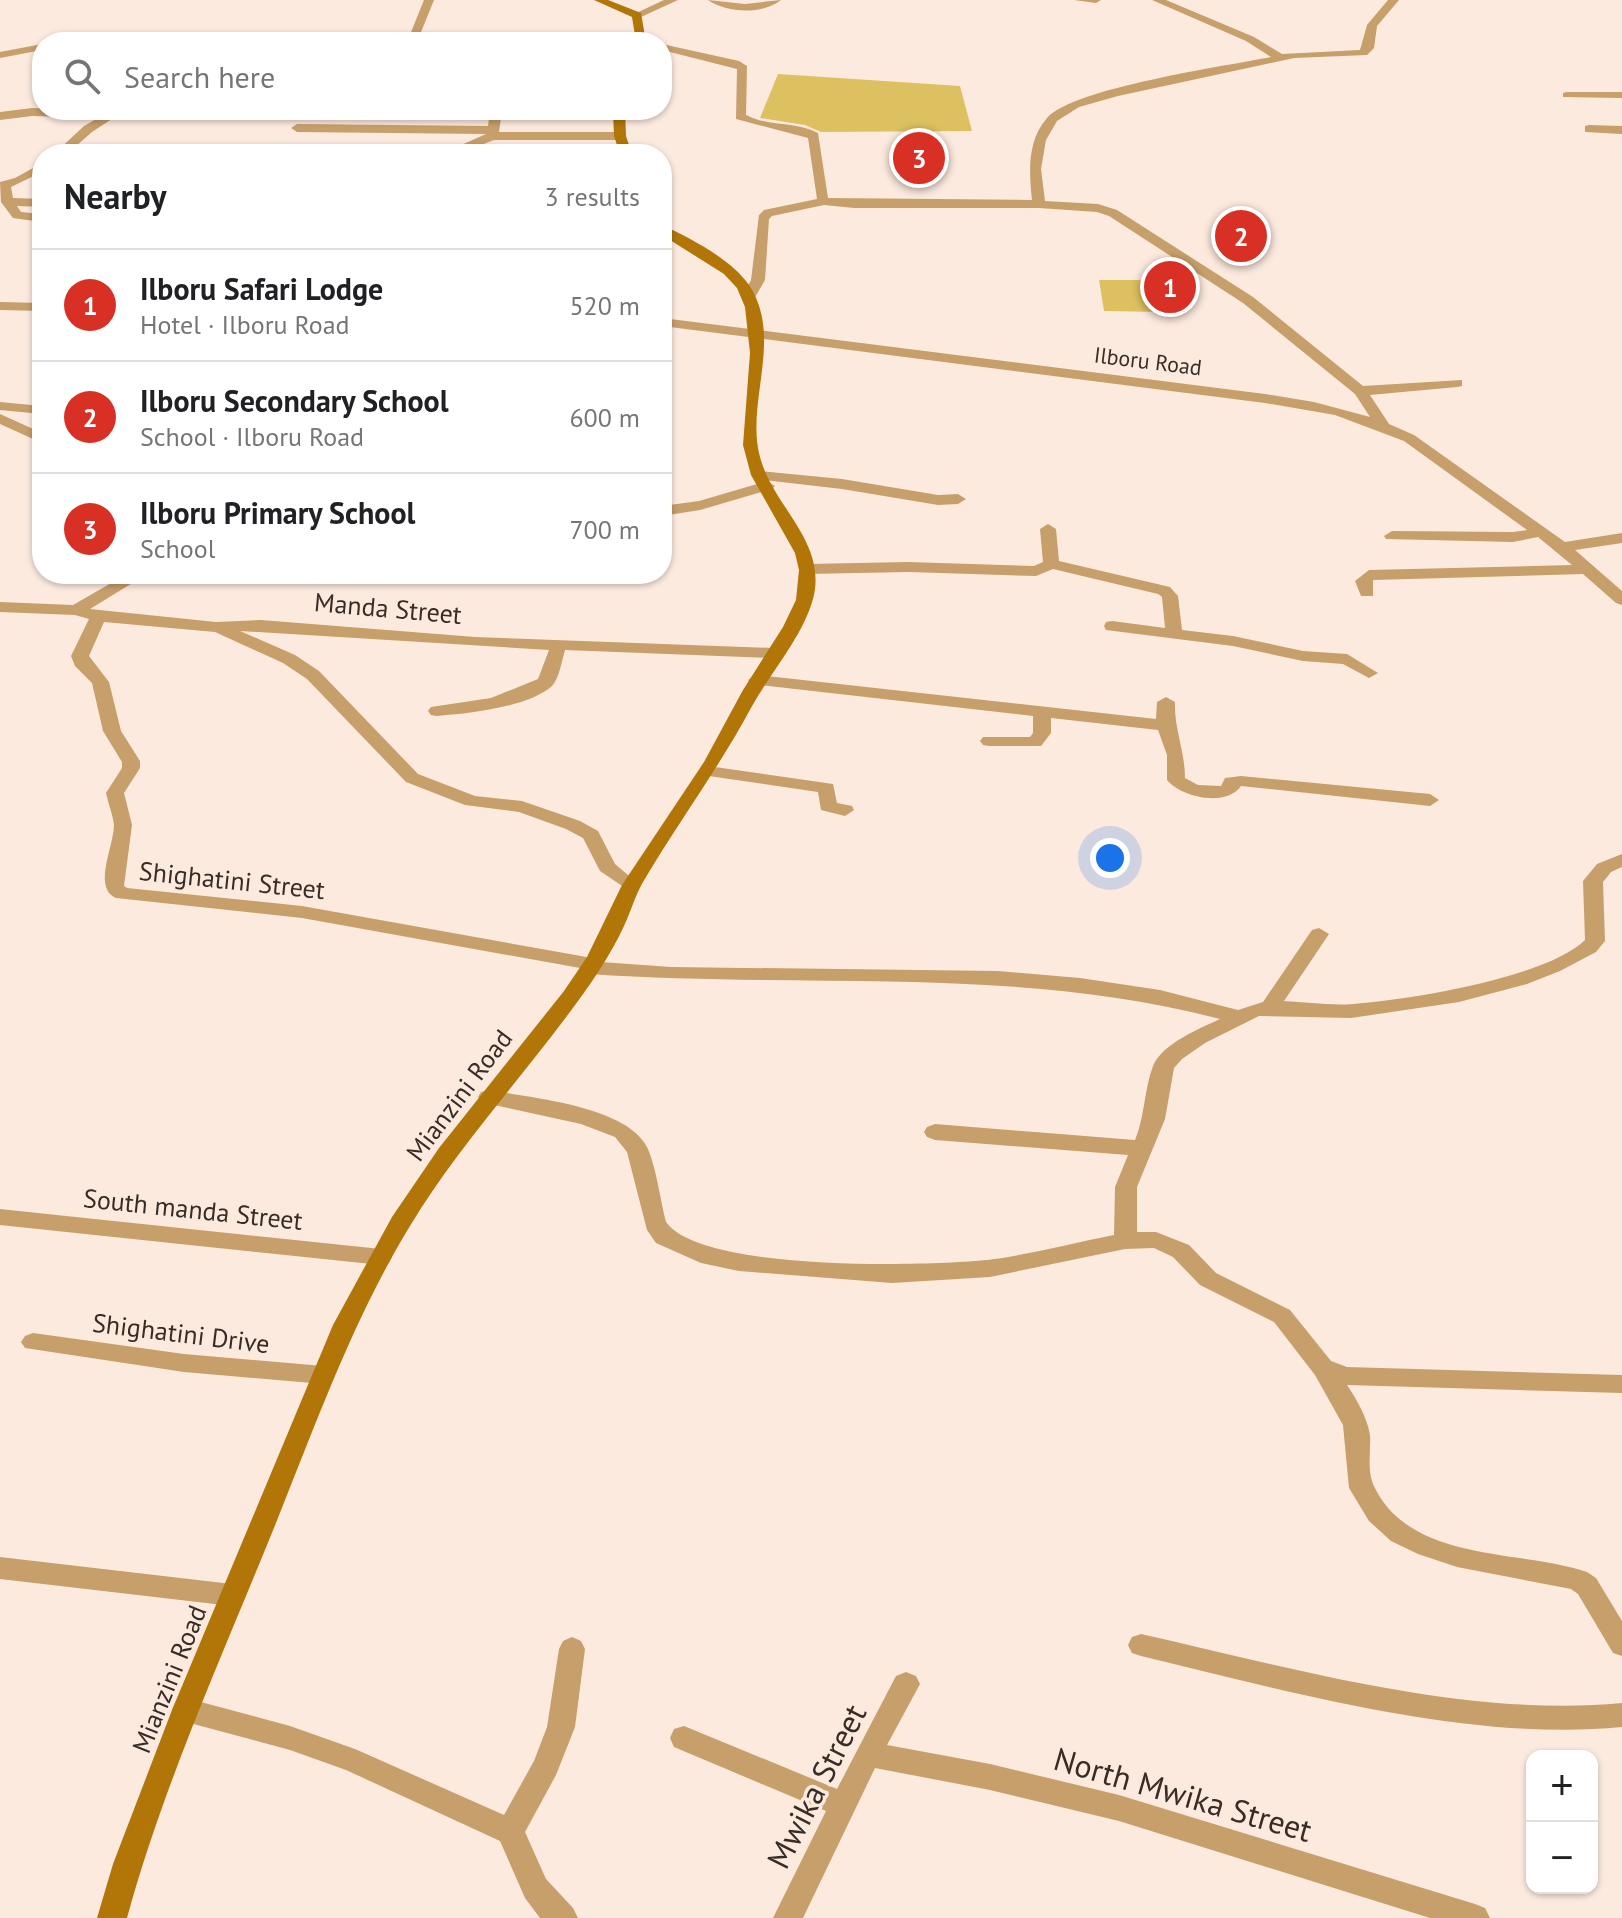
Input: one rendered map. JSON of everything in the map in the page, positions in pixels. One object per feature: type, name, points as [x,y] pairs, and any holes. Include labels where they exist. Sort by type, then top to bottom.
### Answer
[{"type":"street","points":[[416,32],[429,0]]},
{"type":"street","points":[[599,0],[637,15],[673,0]]},
{"type":"street","points":[[713,0],[749,7],[776,0]]},
{"type":"street","points":[[1079,0],[1096,0]]},
{"type":"street","points":[[1157,0],[1250,39],[1281,58]]},
{"type":"street","points":[[1039,204],[1036,153],[1046,127],[1061,113],[1116,93],[1281,58],[1363,53],[1368,48],[1372,25],[1394,0]]},
{"type":"street","points":[[637,15],[640,32]]},
{"type":"street","points":[[0,55],[32,49]]},
{"type":"street","points":[[672,49],[735,63],[743,68],[740,117],[803,130],[814,136],[820,198],[824,201]]},
{"type":"street","points":[[1567,95],[1622,95]]},
{"type":"street","points":[[0,116],[32,112]]},
{"type":"street","points":[[71,144],[103,120]]},
{"type":"street","points":[[492,133],[495,120]]},
{"type":"street","points":[[619,120],[623,144]]},
{"type":"street","points":[[297,128],[620,136]]},
{"type":"street","points":[[1589,129],[1622,130]]},
{"type":"street","points":[[468,144],[492,133]]},
{"type":"street","points":[[32,173],[2,186],[7,202],[19,217],[32,218]]},
{"type":"street","points":[[749,296],[758,280],[763,218],[768,213],[824,201],[854,204],[1039,204],[1098,208],[1125,220],[1248,300],[1360,391],[1382,424]]},
{"type":"street","points":[[7,202],[32,203]]},
{"type":"street","points":[[672,237],[728,271],[749,296],[757,354],[750,445],[753,464],[790,525],[807,569],[908,567],[1036,571],[1051,564],[1168,592],[1174,633]]},
{"type":"street","points":[[0,306],[32,307]]},
{"type":"street","name":"Ilboru Road","points":[[672,323],[755,330],[1276,399],[1325,408],[1382,424],[1409,438],[1562,547],[1622,600]]},
{"type":"street","points":[[1360,391],[1457,383]]},
{"type":"street","points":[[0,406],[32,409]]},
{"type":"street","points":[[0,418],[32,434]]},
{"type":"street","points":[[672,509],[700,505],[764,481],[842,484],[938,500],[958,499]]},
{"type":"street","points":[[1048,529],[1051,564]]},
{"type":"street","points":[[1392,536],[1513,537],[1539,532]]},
{"type":"street","points":[[1562,547],[1622,538]]},
{"type":"street","name":"Mianzini Road","points":[[112,1918],[127,1864],[186,1710],[345,1325],[381,1257],[447,1153],[571,996],[610,935],[631,886],[708,771],[757,680],[795,621],[803,600],[807,569]]},
{"type":"street","points":[[1367,593],[1363,581],[1369,575],[1589,569]]},
{"type":"street","points":[[76,610],[122,584]]},
{"type":"street","name":"Manda Street","points":[[0,607],[76,610],[98,617],[216,627],[274,625],[475,642],[773,653]]},
{"type":"street","name":"Shighatini Street","points":[[98,617],[80,656],[100,682],[112,731],[118,745],[131,761],[131,768],[115,793],[123,825],[116,891],[302,912],[591,966]]},
{"type":"street","points":[[1112,626],[1174,633],[1303,656],[1347,659],[1369,673]]},
{"type":"street","points":[[216,627],[289,659],[313,675],[412,778],[472,801],[522,807],[573,825],[591,835],[607,867],[631,886]]},
{"type":"street","points":[[437,711],[485,706],[525,694],[546,682],[559,644]]},
{"type":"street","points":[[757,680],[830,691],[1042,710],[1165,725]]},
{"type":"street","points":[[1166,702],[1165,725],[1176,755],[1176,780],[1187,789],[1225,792],[1230,789],[1231,782],[1241,781],[1430,800]]},
{"type":"street","points":[[989,741],[1035,742],[1042,733],[1042,710]]},
{"type":"street","points":[[708,771],[827,788],[828,806],[845,810]]},
{"type":"street","points":[[1125,1241],[1126,1187],[1154,1119],[1164,1066],[1175,1054],[1239,1017],[1270,1007],[1351,1011],[1414,1003],[1520,979],[1553,966],[1589,948],[1595,941],[1593,881],[1604,868],[1622,860]]},
{"type":"street","points":[[1270,1007],[1319,934]]},
{"type":"street","points":[[591,966],[663,973],[1049,981],[1139,991],[1239,1017]]},
{"type":"street","points":[[489,1097],[585,1117],[623,1132],[637,1150],[655,1224],[664,1237],[701,1255],[739,1263],[892,1274],[990,1268],[1125,1241],[1156,1240],[1181,1251],[1208,1279],[1282,1316],[1323,1368],[1355,1422],[1357,1473],[1362,1487],[1385,1520],[1426,1546],[1456,1558],[1578,1580],[1587,1586],[1622,1645]]},
{"type":"street","points":[[935,1132],[1142,1148]]},
{"type":"street","name":"South manda Street","points":[[0,1217],[381,1257]]},
{"type":"street","name":"Shighatini Drive","points":[[33,1342],[213,1367],[323,1375]]},
{"type":"street","points":[[1323,1368],[1347,1376],[1622,1384]]},
{"type":"street","points":[[0,1568],[232,1595]]},
{"type":"street","points":[[1141,1645],[1267,1674],[1494,1717],[1556,1720],[1622,1715]]},
{"type":"street","points":[[510,1832],[546,1766],[561,1727],[572,1649]]},
{"type":"street","name":"Mwika Street","points":[[788,1918],[868,1754],[906,1684]]},
{"type":"street","points":[[186,1710],[290,1738],[355,1761],[510,1832],[530,1880],[543,1900],[563,1918]]},
{"type":"street","points":[[684,1738],[843,1805]]},
{"type":"street","name":"North Mwika Street","points":[[868,1754],[990,1777],[1119,1808],[1475,1918]]},
{"type":"shaded area","points":[[778,74],[960,86],[972,131],[821,132],[805,125],[760,118]]},
{"type":"shaded area","points":[[1099,280],[1153,280],[1162,312],[1104,311]]},
{"type":"building","points":[[1159,266],[1180,267],[1185,293],[1164,293]]},
{"type":"place","name":"Ilboru Primary School","points":[[919,158]]},
{"type":"place","name":"Ilboru Secondary School","points":[[1241,236]]},
{"type":"place","name":"Ilboru Safari Lodge","points":[[1170,287]]}]
